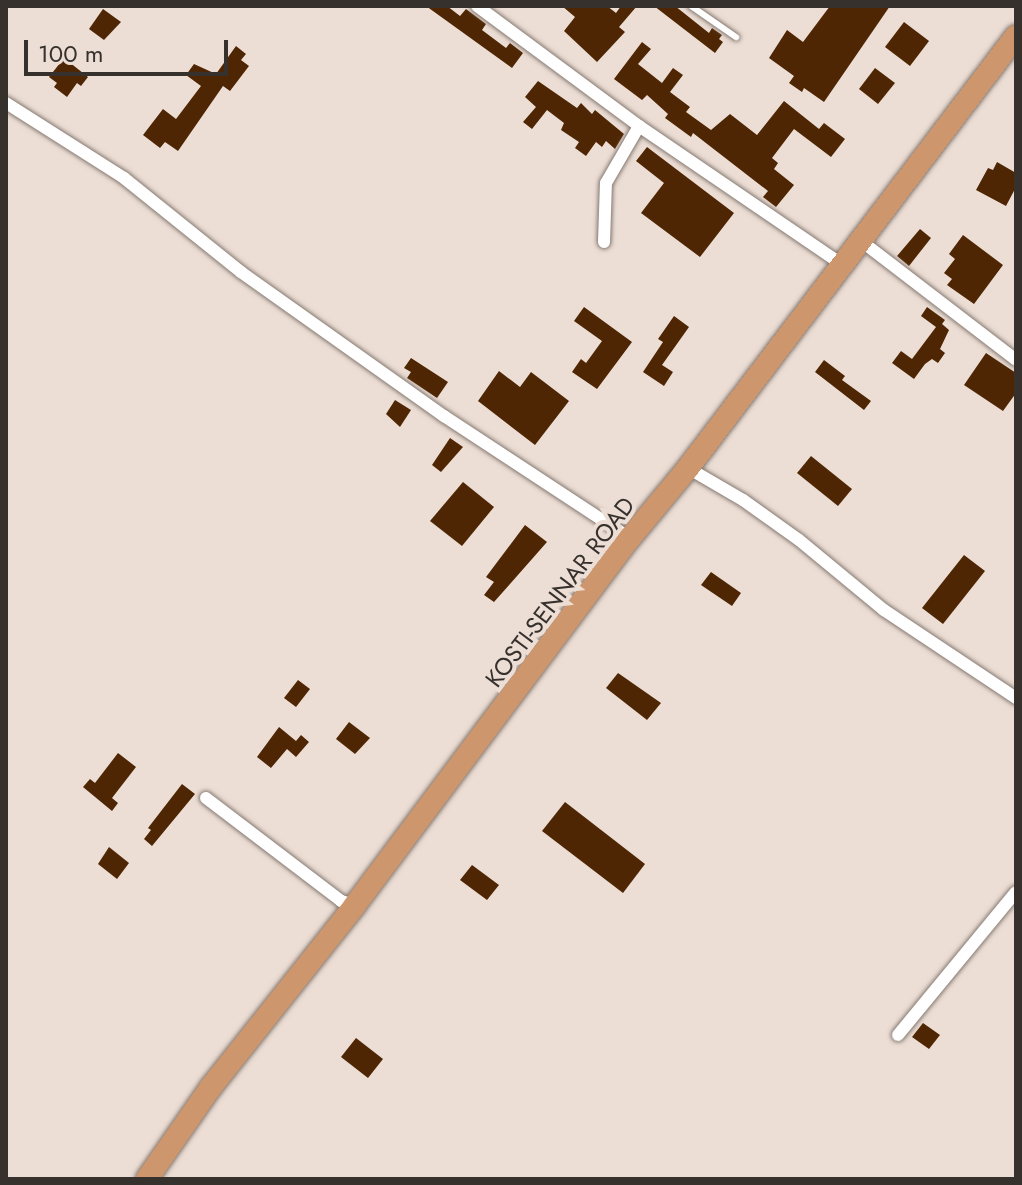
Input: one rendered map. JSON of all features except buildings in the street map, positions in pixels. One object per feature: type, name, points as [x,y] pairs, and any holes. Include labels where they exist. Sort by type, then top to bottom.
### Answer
[{"type":"highway","name":"KOSTI-SENNAR ROAD","points":[[147,1179],[211,1087],[355,905],[630,538],[688,468],[1016,36]]},
{"type":"street","points":[[477,6],[639,126],[841,264]]},
{"type":"street","points":[[6,103],[124,178],[241,272],[444,416],[630,538]]},
{"type":"street","points":[[604,242],[606,183],[639,126]]},
{"type":"street","points":[[861,241],[1016,360]]},
{"type":"street","points":[[688,468],[788,532],[884,610],[1016,698]]},
{"type":"street","points":[[206,798],[341,901],[355,905]]},
{"type":"street","points":[[898,1035],[1016,892]]},
{"type":"lane","points":[[691,6],[736,37]]}]
